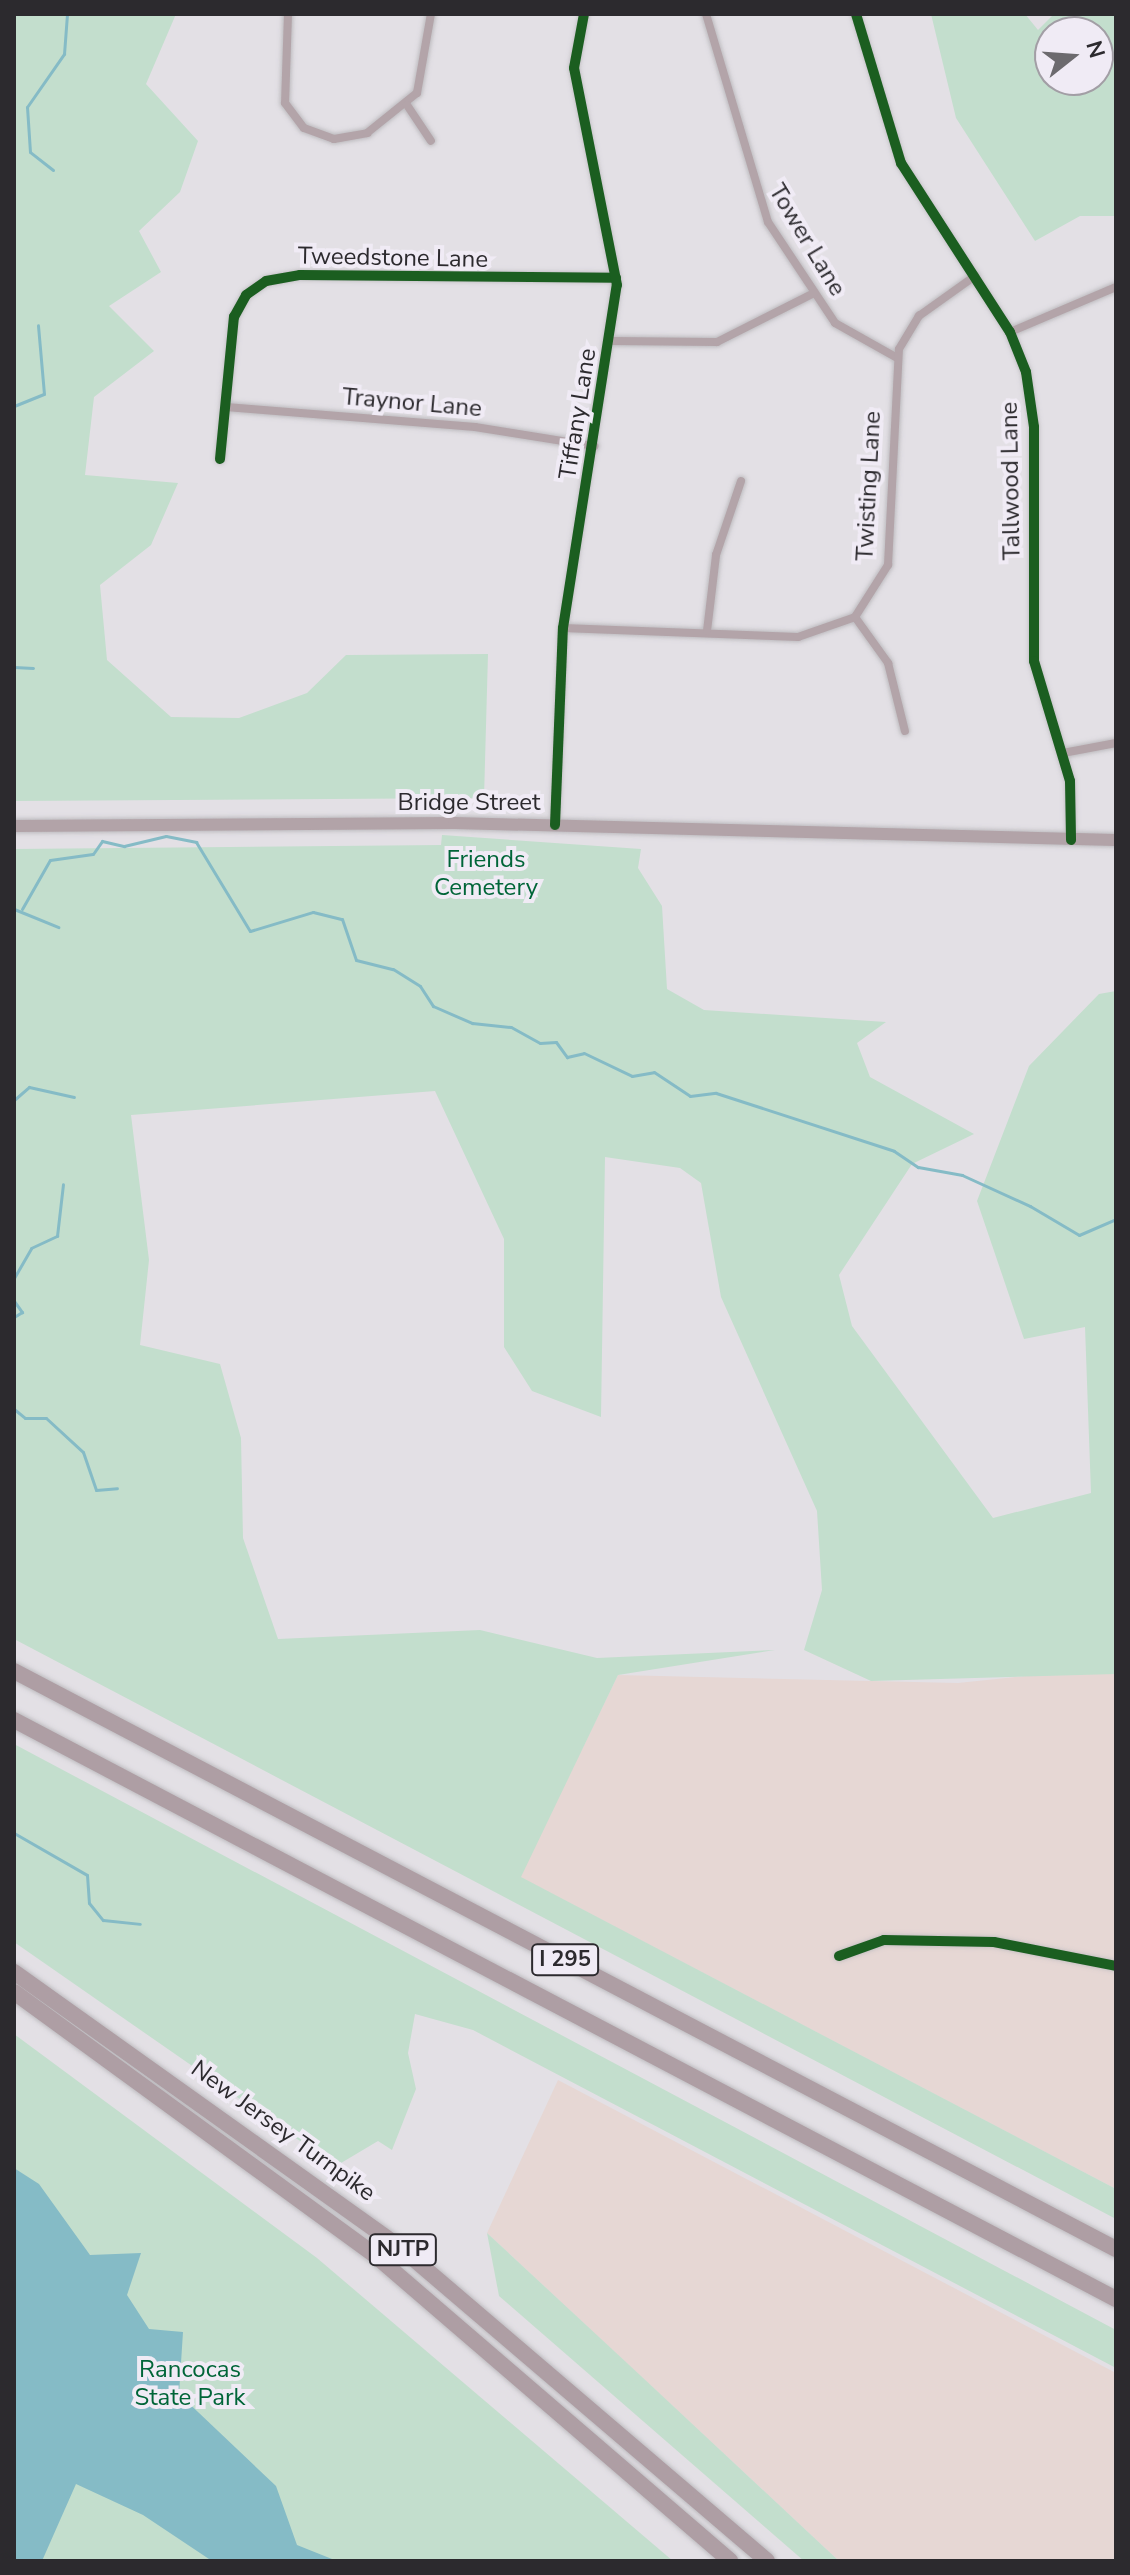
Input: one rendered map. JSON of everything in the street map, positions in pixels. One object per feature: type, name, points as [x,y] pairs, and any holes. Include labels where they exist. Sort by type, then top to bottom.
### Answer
[{"type":"highway","name":"I 295","points":[[14,1671],[1116,2249]]},
{"type":"highway","name":"I 295","points":[[14,1720],[1116,2299]]},
{"type":"highway","name":"New Jersey Turnpike","points":[[14,1972],[402,2249],[767,2561]]},
{"type":"highway","name":"New Jersey Turnpike","points":[[14,1992],[377,2257],[730,2561]]},
{"type":"main road","name":"Bridge Street","points":[[14,826],[555,825],[1116,840]]},
{"type":"street","points":[[288,14],[282,91],[296,122],[344,139],[407,105],[421,78],[431,14]]},
{"type":"street","name":"Tiffany Lane","points":[[555,825],[563,628],[611,341],[616,278],[574,68],[584,14]]},
{"type":"street","name":"Tower Lane","points":[[706,14],[754,193],[814,293],[845,331],[897,358]]},
{"type":"street","name":"Tallwood Lane","points":[[856,14],[901,163],[1010,332],[1033,418],[1034,661],[1063,753],[1074,806],[1071,840]]},
{"type":"street","points":[[407,105],[431,141]]},
{"type":"street","name":"Twisting Lane","points":[[855,617],[888,565],[897,358],[919,316],[975,276]]},
{"type":"street","name":"Tweedstone Lane","points":[[220,459],[239,305],[277,277],[616,278]]},
{"type":"street","points":[[1010,332],[1116,287]]},
{"type":"street","points":[[611,341],[717,342],[814,293]]},
{"type":"street","name":"Traynor Lane","points":[[226,407],[492,429],[594,446]]},
{"type":"street","points":[[707,631],[714,564],[741,481]]},
{"type":"street","points":[[563,628],[707,631],[798,637],[855,617],[888,663],[905,731]]},
{"type":"street","points":[[1063,753],[1116,743]]},
{"type":"street","points":[[839,1956],[884,1940],[994,1942],[1116,1966]]},
{"type":"shaded area","points":[[1064,1672],[1116,1674],[1116,2189],[520,1877],[618,1675],[958,1683]]},
{"type":"shaded area","points":[[558,2080],[1116,2373],[1116,2561],[839,2561],[487,2233]]},
{"type":"green space","points":[[14,14],[176,14],[146,84],[198,141],[180,192],[139,231],[161,272],[109,306],[154,351],[94,397],[85,475],[178,483],[151,545],[100,585],[107,660],[171,717],[239,718],[307,693],[346,655],[488,654],[484,798],[14,801]]},
{"type":"green space","points":[[931,14],[1025,14],[1034,25],[1034,96],[1114,96],[1114,16],[1052,16],[1116,14],[1116,216],[1080,216],[1035,241],[956,118]]},
{"type":"green space","name":"Friends Cemetery","points":[[442,835],[641,849],[638,868],[662,906],[667,989],[704,1010],[886,1022],[857,1043],[870,1077],[974,1134],[912,1164],[839,1275],[852,1326],[993,1518],[1091,1493],[1085,1327],[1024,1339],[977,1201],[1029,1066],[1099,994],[1116,991],[1116,1674],[871,1681],[804,1650],[822,1590],[817,1511],[721,1297],[701,1183],[680,1168],[605,1157],[601,1417],[532,1391],[504,1347],[504,1239],[435,1091],[131,1115],[149,1260],[140,1345],[220,1364],[241,1438],[243,1538],[278,1639],[480,1630],[597,1658],[775,1650],[618,1675],[521,1877],[1116,2189],[1116,2219],[14,1639],[14,849],[441,845]]},
{"type":"green space","points":[[14,1744],[1116,2330],[1116,2368],[473,2030],[415,2014],[408,2053],[416,2089],[392,2150],[378,2141],[336,2166],[14,1942]]},
{"type":"green space","name":"Rancocas State Park","points":[[14,2034],[317,2258],[673,2561],[14,2561]]},
{"type":"green space","points":[[487,2233],[839,2561],[804,2561],[499,2296]]},
{"type":"water","points":[[14,2168],[39,2184],[90,2255],[141,2253],[127,2295],[149,2329],[183,2332],[179,2394],[276,2486],[297,2545],[337,2561],[212,2561],[143,2515],[76,2484],[42,2561],[14,2561]]},
{"type":"waterway","points":[[53,170],[30,152],[27,107],[64,54],[67,14]]},
{"type":"waterway","points":[[14,406],[44,394],[38,325]]},
{"type":"waterway","points":[[14,667],[33,668]]},
{"type":"waterway","points":[[22,909],[50,860],[93,854],[102,841],[124,846],[166,836],[196,842],[250,931],[313,912],[342,919],[356,960],[393,969],[420,986],[433,1006],[472,1023],[511,1027],[540,1043],[556,1042],[567,1057],[584,1053],[632,1076],[654,1072],[690,1096],[716,1093],[894,1151],[918,1167],[962,1175],[1030,1206],[1079,1235],[1116,1219]]},
{"type":"waterway","points":[[14,909],[58,927]]},
{"type":"waterway","points":[[14,1100],[29,1087],[74,1097]]},
{"type":"waterway","points":[[14,1278],[31,1248],[57,1236],[63,1184]]},
{"type":"waterway","points":[[14,1301],[22,1312],[14,1317]]},
{"type":"waterway","points":[[14,1409],[25,1418],[46,1418],[83,1452],[96,1490],[117,1488]]},
{"type":"waterway","points":[[14,1833],[87,1875],[89,1903],[103,1920],[140,1924]]},
{"type":"cycle path","points":[[555,825],[563,628],[617,285],[574,68],[584,14]]},
{"type":"cycle path","points":[[856,14],[901,163],[1010,332],[1026,372],[1034,427],[1034,661],[1070,781],[1071,840]]},
{"type":"cycle path","points":[[220,459],[234,317],[246,295],[266,281],[300,275],[616,278]]},
{"type":"cycle path","points":[[839,1956],[884,1940],[994,1942],[1116,1966]]}]
